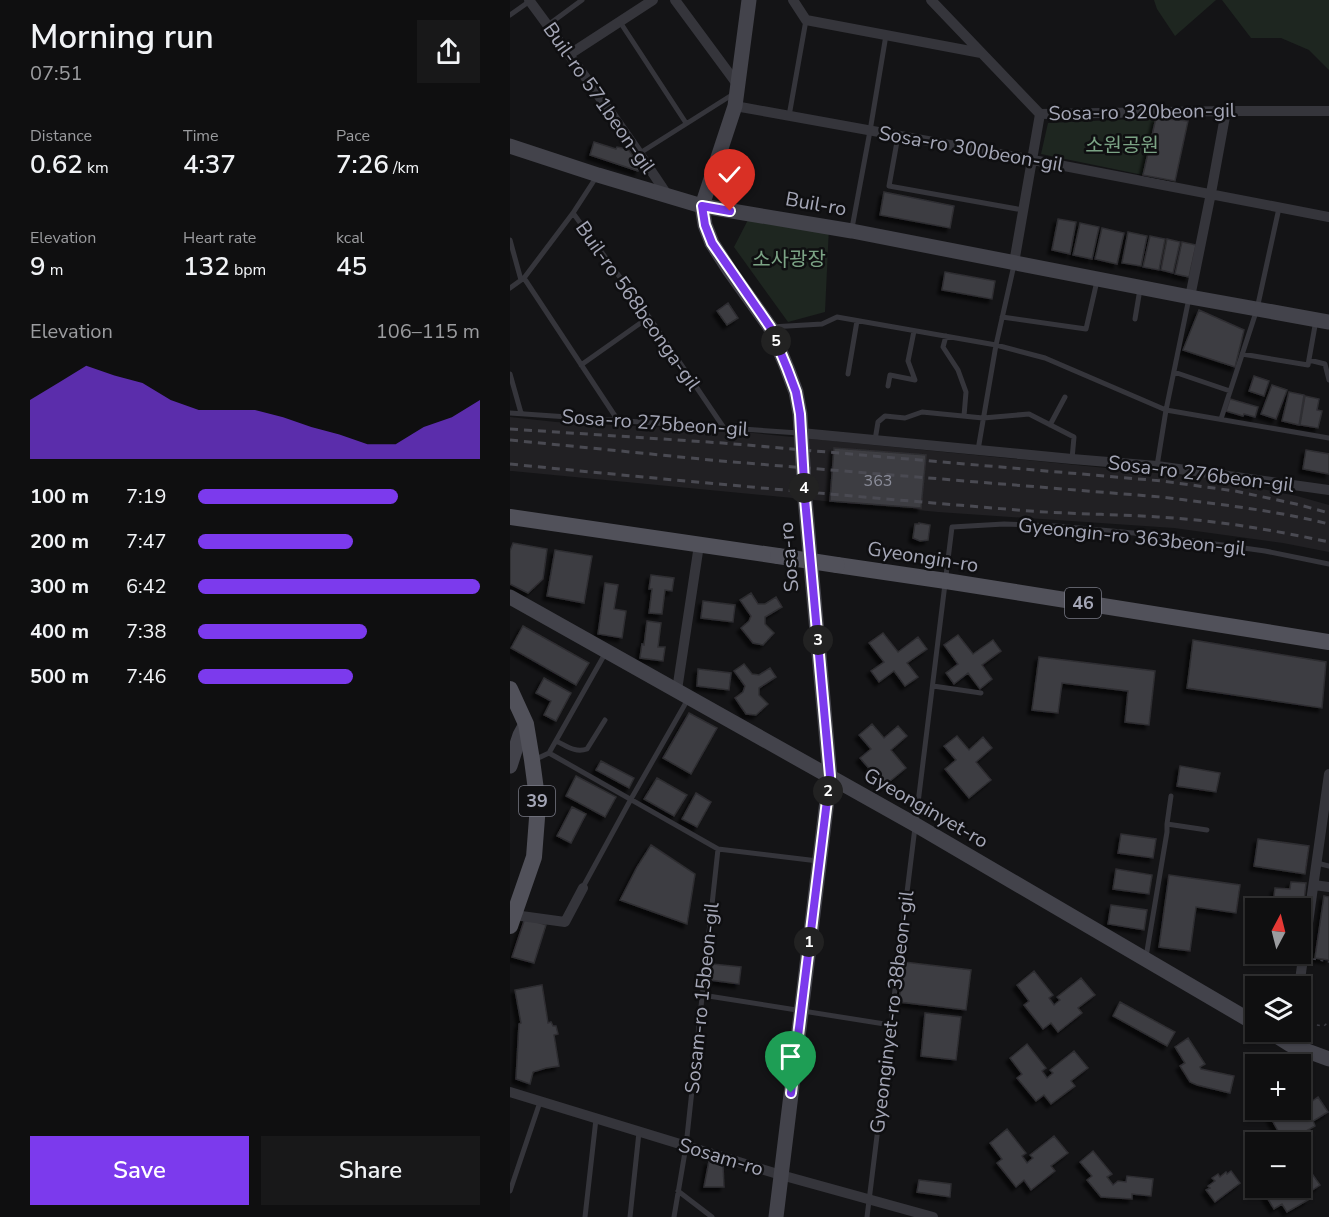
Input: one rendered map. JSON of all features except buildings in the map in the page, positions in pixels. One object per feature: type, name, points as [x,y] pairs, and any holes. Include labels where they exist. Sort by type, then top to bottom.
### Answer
[{"type":"main road","name":"Gyeongin-ro","points":[[510,517],[946,581],[1329,642]]},
{"type":"main road","name":"39","points":[[510,688],[526,724],[538,805],[534,857],[512,921]]},
{"type":"street","name":"Buil-ro 571beon-gil","points":[[530,0],[640,153],[668,196]]},
{"type":"street","points":[[570,54],[653,0]]},
{"type":"street","points":[[675,0],[736,94]]},
{"type":"street","points":[[702,206],[736,94],[749,0]]},
{"type":"street","points":[[793,0],[806,20],[981,53]]},
{"type":"street","name":"Sosa-ro 320beon-gil","points":[[931,0],[1041,114],[1329,111]]},
{"type":"street","name":"Sosa-ro 300beon-gil","points":[[736,94],[789,116],[1211,193],[1329,217]]},
{"type":"street","points":[[1190,297],[1226,111]]},
{"type":"street","points":[[1014,263],[1041,114]]},
{"type":"street","name":"Buil-ro","points":[[510,146],[702,206],[852,231],[1322,321]]},
{"type":"street","name":"Sosa-ro","points":[[702,206],[705,225],[712,243],[770,327],[796,392],[800,414],[805,499],[830,776],[776,1217]]},
{"type":"street","name":"Sosa-ro 276beon-gil","points":[[801,433],[1157,466],[1329,490]]},
{"type":"street","points":[[682,694],[699,545]]},
{"type":"street","name":"Gyeonginyet-ro","points":[[510,597],[830,776],[1245,1018]]},
{"type":"street","points":[[510,766],[526,724]]},
{"type":"street","points":[[1311,906],[1329,774]]},
{"type":"street","points":[[1314,885],[1329,888]]},
{"type":"street","points":[[512,921],[565,922],[583,888]]},
{"type":"street","points":[[1299,1042],[1329,1059]]},
{"type":"street","name":"Sosam-ro","points":[[510,1092],[781,1175],[933,1217]]},
{"type":"lane","points":[[510,15],[530,0]]},
{"type":"lane","points":[[548,25],[582,0]]},
{"type":"lane","points":[[789,116],[806,20]]},
{"type":"lane","points":[[620,22],[687,123]]},
{"type":"lane","points":[[852,231],[886,35]]},
{"type":"lane","points":[[640,153],[736,94]]},
{"type":"lane","points":[[898,136],[889,186],[1024,210]]},
{"type":"lane","points":[[510,288],[522,279],[573,213],[598,175]]},
{"type":"lane","points":[[1221,419],[1257,309],[1279,208]]},
{"type":"lane","name":"Buil-ro 568beonga-gil","points":[[573,213],[649,317],[724,428]]},
{"type":"lane","points":[[510,240],[522,279],[617,420]]},
{"type":"lane","points":[[978,450],[996,345],[1014,263]]},
{"type":"lane","points":[[1002,317],[1086,329],[1098,279]]},
{"type":"lane","points":[[1135,319],[1141,287]]},
{"type":"lane","points":[[1157,466],[1166,410],[1190,297]]},
{"type":"lane","points":[[581,364],[649,317]]},
{"type":"lane","points":[[770,327],[822,324],[837,317],[996,345],[1045,358],[1166,410],[1329,438]]},
{"type":"lane","points":[[848,374],[857,321]]},
{"type":"lane","name":"Buil-ro","points":[[1309,360],[1322,321]]},
{"type":"lane","points":[[888,386],[890,375],[915,380],[908,361],[914,331]]},
{"type":"lane","points":[[946,336],[943,347],[958,370],[966,392],[964,416]]},
{"type":"lane","points":[[1242,354],[1308,365],[1309,360],[1325,364],[1329,380]]},
{"type":"lane","points":[[1174,372],[1230,392]]},
{"type":"lane","points":[[510,374],[521,414]]},
{"type":"lane","points":[[1050,425],[1065,397]]},
{"type":"lane","points":[[876,440],[878,422],[885,416],[905,418],[922,412],[983,418],[1029,414],[1074,437],[1072,459]]},
{"type":"lane","name":"Sosa-ro 275beon-gil","points":[[510,413],[801,433]]},
{"type":"lane","name":"Gyeongin-ro 363beon-gil","points":[[946,581],[952,527],[1004,524],[1144,534],[1264,551],[1329,564]]},
{"type":"lane","name":"Gyeonginyet-ro 38beon-gil","points":[[867,1217],[946,581]]},
{"type":"lane","points":[[532,760],[549,753],[607,651]]},
{"type":"lane","points":[[933,686],[981,693]]},
{"type":"lane","points":[[583,888],[631,799],[682,694]]},
{"type":"lane","points":[[556,741],[580,752],[587,749],[605,720]]},
{"type":"lane","points":[[549,753],[718,849],[819,861]]},
{"type":"lane","points":[[1146,960],[1167,832],[1170,796]]},
{"type":"lane","points":[[1167,824],[1207,830]]},
{"type":"lane","name":"Sosam-ro 15beon-gil","points":[[674,1217],[686,1146],[718,849]]},
{"type":"lane","points":[[1317,864],[1329,866]]},
{"type":"lane","points":[[702,995],[891,1025]]},
{"type":"lane","points":[[510,1191],[540,1102]]},
{"type":"lane","points":[[585,1217],[596,1119]]},
{"type":"lane","points":[[630,1217],[639,1132]]},
{"type":"lane","points":[[678,1191],[712,1217]]},
{"type":"path","points":[[1311,963],[1329,962]]},
{"type":"path","points":[[1304,964],[1310,975],[1311,1004],[1308,1016],[1310,1024],[1324,1026],[1329,1021]]},
{"type":"shaded area","points":[[510,417],[556,422],[733,431],[1206,478],[1297,496],[1329,505],[1329,552],[1283,543],[1174,528],[938,512],[510,471]]},
{"type":"green space","points":[[1154,0],[1216,0],[1175,36],[1157,9]]},
{"type":"green space","points":[[1222,0],[1329,0],[1329,70],[1309,50],[1281,38],[1251,38]]},
{"type":"green space","name":"소원공원","points":[[1156,118],[1143,175],[1041,154],[1048,123]]},
{"type":"green space","name":"소사광장","points":[[751,214],[829,227],[825,312],[788,322],[734,247]]},
{"type":"railway","points":[[510,429],[723,443],[1162,481],[1235,491],[1329,513]]},
{"type":"railway","points":[[510,440],[721,461],[1161,497],[1266,511],[1329,524]]},
{"type":"railway","points":[[510,464],[1017,510],[1201,520],[1329,542]]},
{"type":"route","points":[[730,211],[702,206],[705,225],[712,243],[770,327],[796,392],[800,414],[805,499],[830,776],[791,1093]]}]
